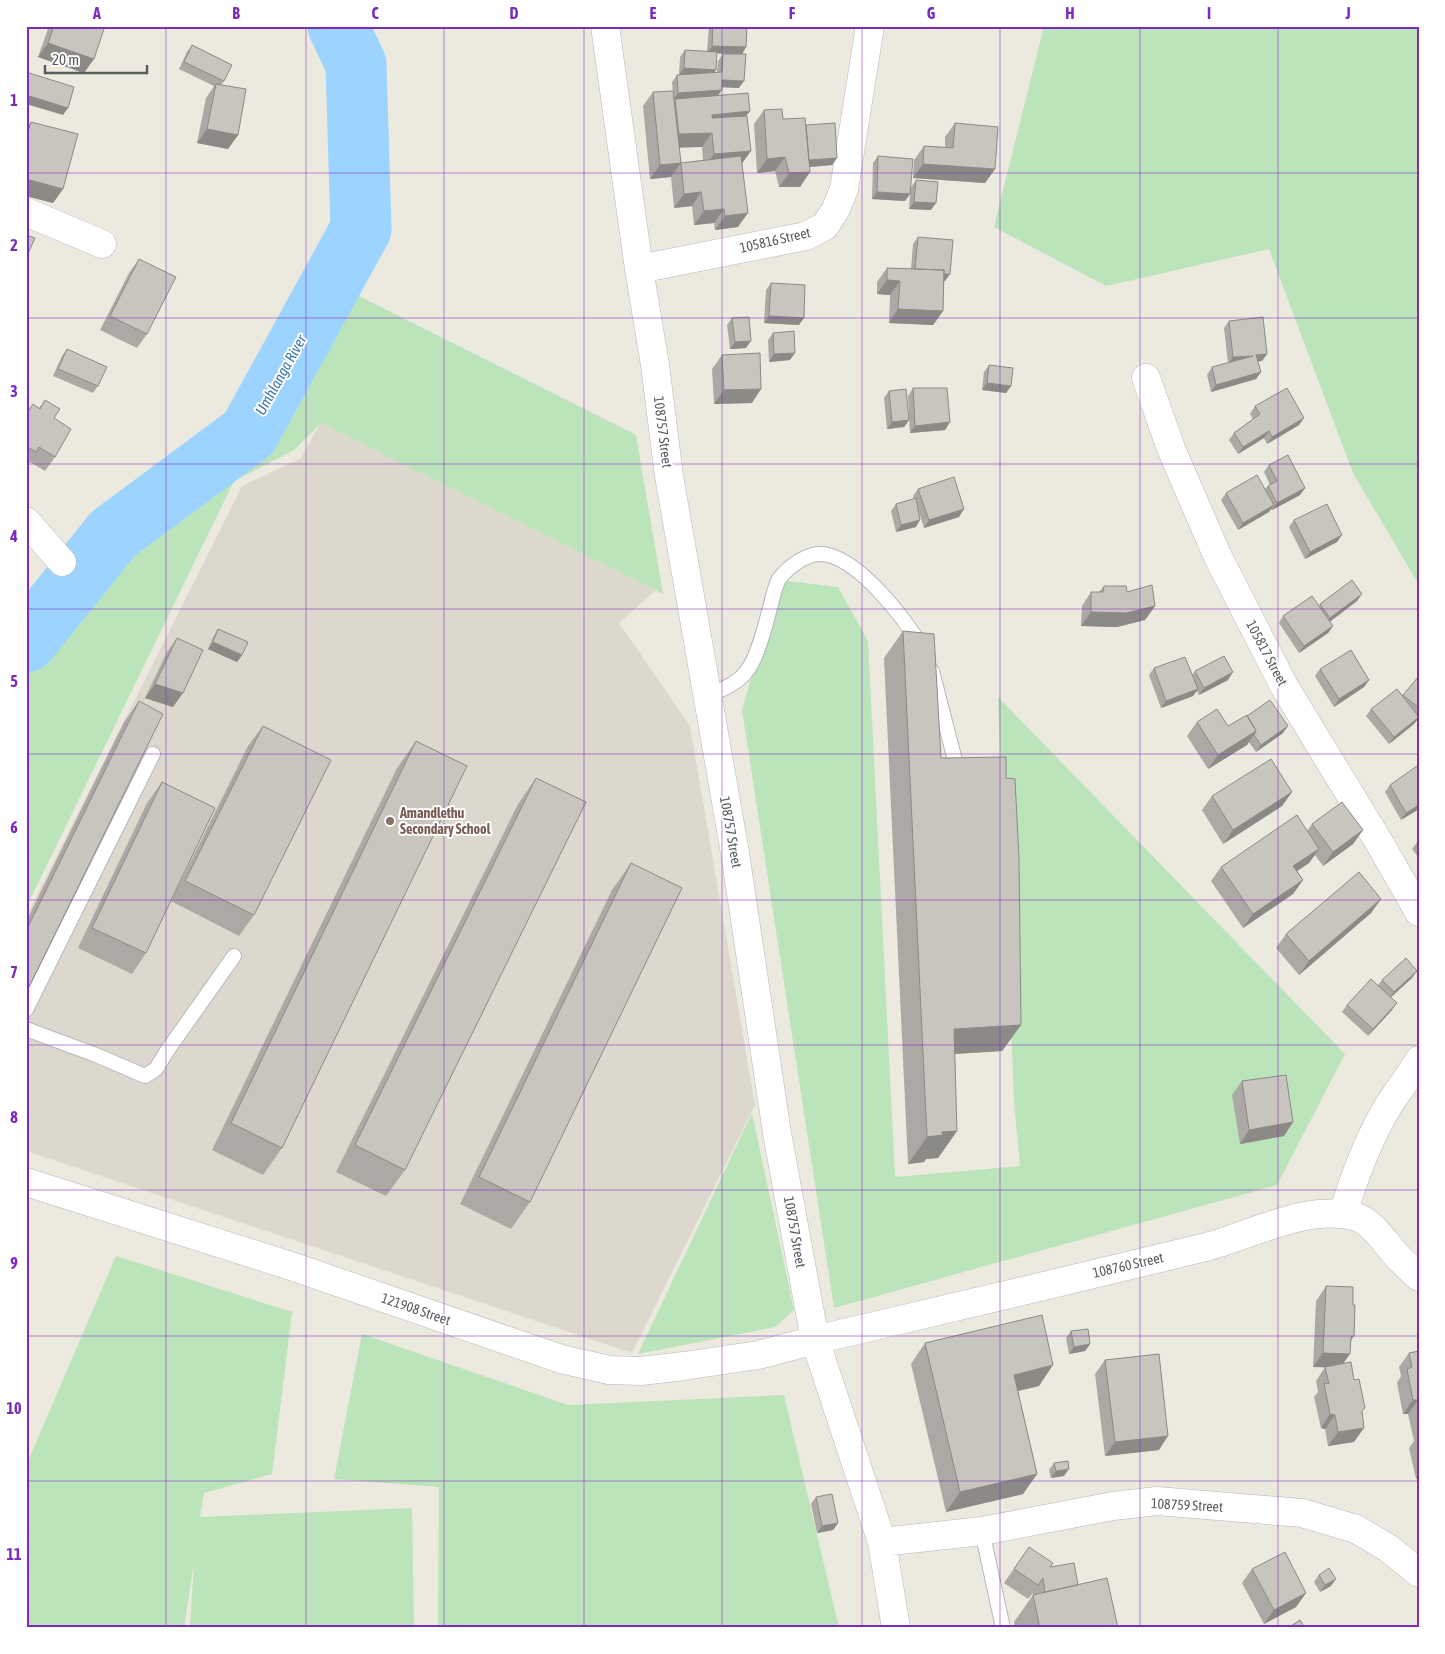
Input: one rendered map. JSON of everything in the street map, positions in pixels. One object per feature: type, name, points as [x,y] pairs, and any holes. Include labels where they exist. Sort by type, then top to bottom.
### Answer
[{"type":"street","name":"108757 Street","points":[[605,26],[639,269],[655,365],[669,476],[735,853],[777,1133],[814,1340],[882,1542],[896,1628]]},
{"type":"street","name":"105816 Street","points":[[639,269],[806,236],[825,226],[836,208],[844,189],[870,26]]},
{"type":"street","points":[[26,212],[102,244]]},
{"type":"street","name":"105817 Street","points":[[1146,378],[1172,450],[1218,557],[1284,686],[1379,842],[1419,912]]},
{"type":"street","points":[[26,522],[62,562]]},
{"type":"street","points":[[1343,1214],[1355,1175],[1370,1140],[1419,1060]]},
{"type":"street","name":"121908 Street","points":[[26,1182],[291,1266],[562,1359],[609,1370],[641,1371],[684,1366],[758,1355],[814,1340]]},
{"type":"street","name":"108760 Street","points":[[814,1340],[1209,1246],[1295,1219],[1316,1215],[1343,1214],[1358,1217],[1366,1222],[1419,1277]]},
{"type":"street","name":"108759 Street","points":[[882,1542],[982,1531],[1113,1506],[1157,1502],[1302,1514],[1356,1529],[1388,1548],[1419,1573]]},
{"type":"lane","points":[[707,696],[736,681],[746,672],[755,656],[779,580],[789,567],[815,554],[827,554],[842,560],[859,572],[883,596],[904,621],[929,659],[958,772]]},
{"type":"lane","points":[[26,1010],[153,754]]},
{"type":"lane","points":[[26,1029],[96,1055],[145,1076],[156,1069],[166,1051],[234,956]]},
{"type":"lane","points":[[982,1531],[1003,1628]]},
{"type":"shaded area","name":"Amandlethu Secondary School","points":[[321,422],[656,590],[619,623],[690,726],[755,1105],[632,1353],[26,1151],[26,917],[242,486],[301,458]]},
{"type":"green space","points":[[1044,26],[1419,26],[1419,585],[1353,473],[1269,249],[1106,286],[994,227]]},
{"type":"green space","points":[[343,288],[636,435],[663,594],[321,423],[294,450],[234,481],[26,908],[26,660],[122,543],[260,441]]},
{"type":"green space","points":[[779,580],[838,587],[868,641],[895,1177],[1020,1166],[1014,1102],[998,697],[1345,1054],[1277,1185],[834,1308],[742,710]]},
{"type":"green space","points":[[752,1113],[794,1310],[775,1327],[638,1354]]},
{"type":"green space","points":[[116,1256],[292,1312],[272,1474],[204,1493],[200,1517],[412,1508],[414,1628],[190,1628],[194,1562],[184,1628],[26,1628],[26,1466]]},
{"type":"green space","points":[[362,1334],[568,1405],[784,1395],[839,1628],[438,1628],[439,1487],[334,1479]]},
{"type":"building","points":[[54,26],[105,26],[94,59],[48,43]]},
{"type":"building","points":[[713,26],[747,26],[746,47],[712,46]]},
{"type":"building","points":[[192,45],[232,65],[224,81],[184,62]]},
{"type":"building","points":[[685,50],[717,52],[716,70],[684,68]]},
{"type":"building","points":[[723,54],[746,54],[744,81],[722,80],[722,90],[678,93],[677,75],[722,72]]},
{"type":"building","points":[[26,72],[74,87],[68,108],[26,95]]},
{"type":"building","points":[[216,84],[246,89],[238,135],[207,129]]},
{"type":"building","points":[[673,91],[681,163],[660,165],[653,92]]},
{"type":"building","points":[[748,93],[750,111],[712,115],[712,118],[747,116],[751,151],[714,154],[712,133],[679,134],[675,99]]},
{"type":"building","points":[[782,109],[783,119],[805,118],[810,172],[789,173],[785,157],[767,159],[764,110]]},
{"type":"building","points":[[31,122],[78,134],[63,189],[26,179],[26,138]]},
{"type":"building","points":[[835,123],[837,158],[809,160],[806,125]]},
{"type":"building","points":[[955,123],[998,127],[995,169],[923,164],[924,146],[953,148]]},
{"type":"building","points":[[741,156],[748,213],[725,216],[724,209],[704,211],[701,192],[684,194],[681,163]]},
{"type":"building","points":[[878,156],[913,159],[910,194],[877,192]]},
{"type":"building","points":[[916,180],[938,182],[936,203],[914,202]]},
{"type":"building","points":[[26,235],[35,238],[26,258]]},
{"type":"building","points":[[918,237],[953,240],[950,274],[944,274],[944,270],[915,269]]},
{"type":"building","points":[[139,259],[176,277],[147,334],[110,316]]},
{"type":"building","points":[[887,268],[944,270],[943,311],[898,309],[900,281],[887,280]]},
{"type":"building","points":[[771,283],[805,285],[804,318],[769,316]]},
{"type":"building","points":[[749,317],[751,341],[735,342],[732,318]]},
{"type":"building","points":[[1263,317],[1267,354],[1256,355],[1261,372],[1216,385],[1212,367],[1253,356],[1233,357],[1229,321]]},
{"type":"building","points":[[794,331],[795,353],[774,354],[773,333]]},
{"type":"building","points":[[67,349],[107,367],[98,386],[58,369]]},
{"type":"building","points":[[760,353],[761,389],[724,390],[722,355]]},
{"type":"building","points":[[989,365],[1013,368],[1011,386],[987,383]]},
{"type":"building","points":[[913,388],[947,388],[950,422],[915,426]]},
{"type":"building","points":[[1287,388],[1304,418],[1272,437],[1269,431],[1243,447],[1234,433],[1260,414],[1255,406]]},
{"type":"building","points":[[906,389],[909,420],[892,422],[889,391]]},
{"type":"building","points":[[45,400],[60,409],[54,418],[71,429],[55,457],[39,447],[36,452],[26,446],[26,433],[28,429],[26,428],[26,415],[33,404],[40,409]]},
{"type":"building","points":[[1288,455],[1305,488],[1277,503],[1268,486],[1277,481],[1269,465]]},
{"type":"building","points":[[1257,475],[1274,505],[1243,523],[1226,493]]},
{"type":"building","points":[[954,477],[964,509],[929,520],[918,489]]},
{"type":"building","points":[[916,498],[920,520],[901,525],[896,504]]},
{"type":"building","points":[[1327,504],[1342,535],[1310,552],[1294,520]]},
{"type":"building","points":[[1352,580],[1362,594],[1330,618],[1320,604]]},
{"type":"building","points":[[1152,585],[1155,606],[1126,613],[1091,612],[1091,592],[1103,592],[1104,586],[1126,586],[1127,592]]},
{"type":"building","points":[[1312,596],[1333,626],[1304,646],[1283,616]]},
{"type":"building","points":[[218,629],[248,642],[242,655],[213,642]]},
{"type":"building","points":[[903,631],[934,634],[941,758],[1006,757],[1006,778],[1015,779],[1019,859],[1021,1025],[954,1029],[957,1131],[942,1132],[943,1135],[927,1137]]},
{"type":"building","points":[[177,638],[203,650],[183,693],[155,684]]},
{"type":"building","points":[[1351,650],[1369,680],[1339,699],[1320,669]]},
{"type":"building","points":[[1224,656],[1233,672],[1204,688],[1195,671]]},
{"type":"building","points":[[1185,657],[1198,689],[1166,701],[1154,668]]},
{"type":"building","points":[[1419,676],[1419,708],[1403,695]]},
{"type":"building","points":[[1397,689],[1419,717],[1394,737],[1371,709]]},
{"type":"building","points":[[1270,700],[1288,726],[1261,745],[1254,735],[1256,731],[1247,716]]},
{"type":"building","points":[[139,701],[163,714],[26,993],[26,931]]},
{"type":"building","points":[[1217,709],[1228,726],[1247,715],[1256,731],[1218,755],[1197,722]]},
{"type":"building","points":[[263,726],[331,760],[254,915],[185,881]]},
{"type":"building","points":[[416,741],[467,766],[282,1148],[231,1123]]},
{"type":"building","points":[[1271,759],[1292,792],[1233,830],[1212,796]]},
{"type":"building","points":[[1417,766],[1419,768],[1419,805],[1406,813],[1390,785]]},
{"type":"building","points":[[536,778],[586,802],[405,1170],[355,1145]]},
{"type":"building","points":[[162,782],[215,808],[146,953],[92,928]]},
{"type":"building","points":[[1342,802],[1363,830],[1333,852],[1312,824]]},
{"type":"building","points":[[1297,815],[1319,849],[1293,866],[1303,880],[1253,914],[1221,867]]},
{"type":"building","points":[[631,863],[682,888],[530,1202],[479,1177]]},
{"type":"building","points":[[1359,872],[1381,899],[1309,961],[1286,934]]},
{"type":"building","points":[[1406,958],[1417,971],[1394,992],[1382,980]]},
{"type":"building","points":[[1371,979],[1397,1003],[1373,1029],[1347,1005]]},
{"type":"building","points":[[1286,1075],[1293,1122],[1249,1130],[1242,1081]]},
{"type":"building","points":[[1326,1286],[1353,1287],[1353,1305],[1355,1305],[1354,1336],[1351,1337],[1350,1354],[1323,1353]]},
{"type":"building","points":[[1042,1315],[1053,1365],[1014,1375],[1037,1474],[960,1492],[925,1343]]},
{"type":"building","points":[[1088,1329],[1090,1344],[1074,1347],[1071,1331]]},
{"type":"building","points":[[1419,1351],[1419,1405],[1418,1400],[1413,1400],[1407,1369],[1412,1367],[1409,1353]]},
{"type":"building","points":[[1159,1354],[1168,1436],[1115,1442],[1105,1360]]},
{"type":"building","points":[[1351,1362],[1354,1380],[1359,1379],[1365,1408],[1362,1411],[1364,1428],[1338,1432],[1335,1415],[1330,1414],[1324,1383],[1329,1384],[1325,1367]]},
{"type":"building","points":[[1068,1461],[1069,1469],[1056,1471],[1054,1463]]},
{"type":"building","points":[[832,1494],[838,1523],[822,1526],[816,1497]]},
{"type":"building","points":[[1029,1547],[1053,1563],[1050,1567],[1074,1563],[1078,1585],[1045,1592],[1043,1578],[1038,1585],[1014,1569]]},
{"type":"building","points":[[1285,1552],[1306,1593],[1274,1610],[1252,1569]]},
{"type":"building","points":[[1329,1568],[1336,1579],[1325,1585],[1319,1575]]},
{"type":"building","points":[[1107,1578],[1118,1628],[1040,1628],[1033,1595]]},
{"type":"building","points":[[1300,1620],[1305,1628],[1288,1628]]},
{"type":"waterway","name":"Umhlanga River","points":[[26,642],[113,534],[249,433],[361,229],[356,64],[338,26]]},
{"type":"place","name":"Amandlethu Secondary School","points":[[390,821]]}]
